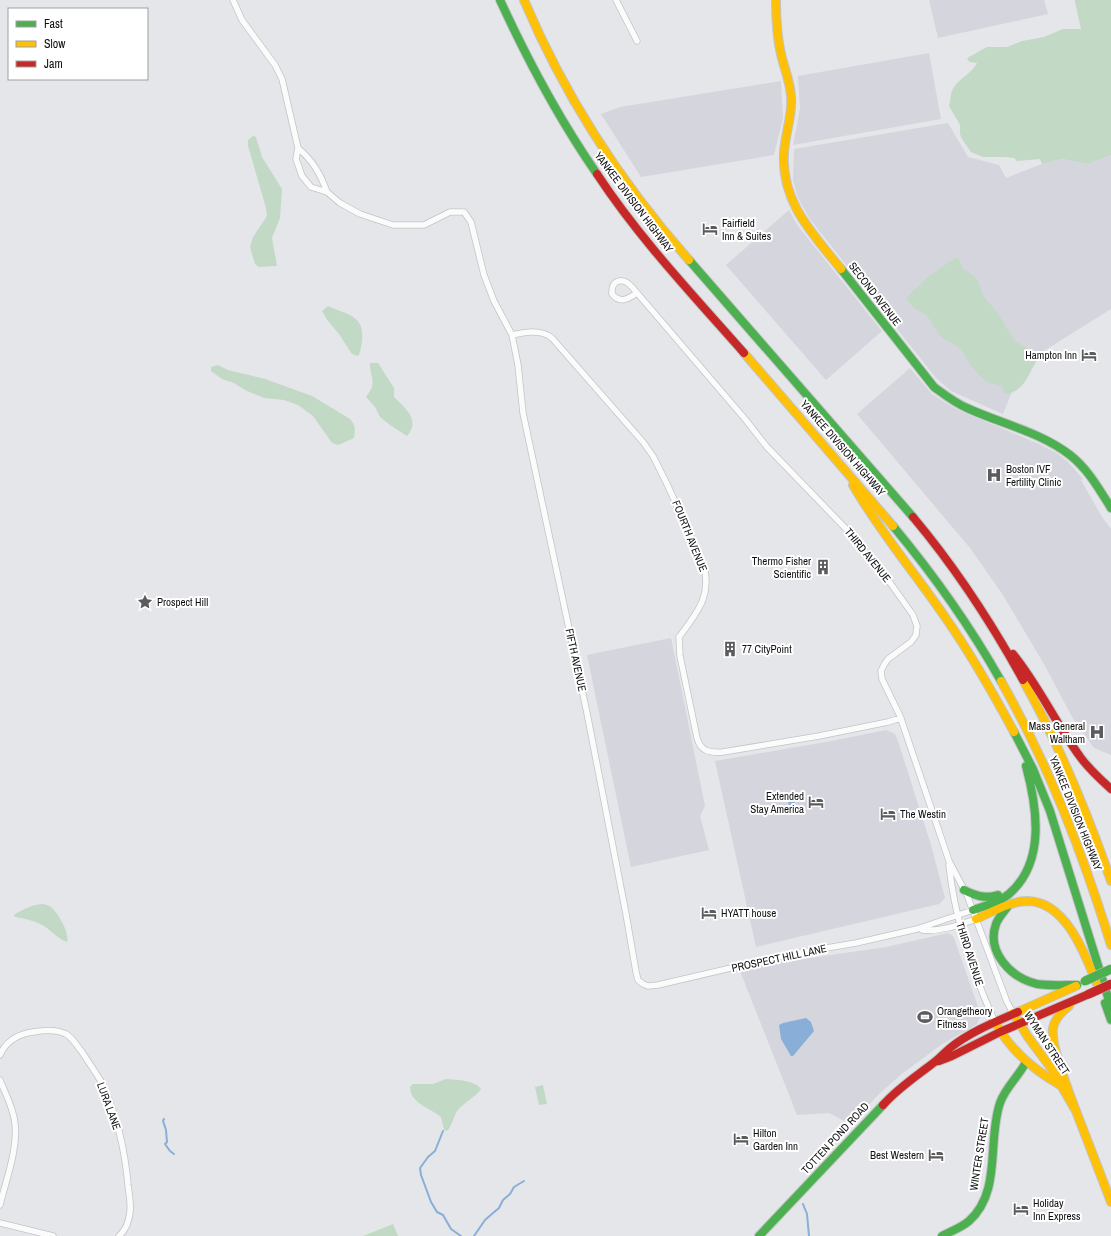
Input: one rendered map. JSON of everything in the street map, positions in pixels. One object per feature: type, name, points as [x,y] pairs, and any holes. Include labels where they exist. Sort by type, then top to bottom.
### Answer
[{"type":"main road","name":"YANKEE DIVISION HIGHWAY","points":[[500,0],[518,40],[549,99],[618,205],[656,253],[896,529],[933,576],[976,638],[1010,697],[1041,757],[1063,806],[1082,855],[1111,945]]},
{"type":"main road","name":"YANKEE DIVISION HIGHWAY","points":[[524,0],[538,33],[569,93],[591,130],[628,186],[675,244],[913,517],[955,572],[998,638],[1040,710],[1070,773],[1091,823],[1111,882]]},
{"type":"main road","name":"SECOND AVENUE","points":[[776,0],[778,38],[789,84],[791,101],[790,116],[783,152],[784,171],[789,195],[800,217],[934,387],[949,398],[964,406],[1062,449],[1089,475],[1111,508]]},
{"type":"main road","points":[[842,466],[866,509],[920,582],[958,637],[1027,756],[1053,820],[1111,1007]]},
{"type":"main road","points":[[998,638],[1026,668],[1082,760],[1096,777],[1111,789]]},
{"type":"main road","points":[[974,915],[1013,890],[1025,874],[1031,858],[1035,832],[1034,804],[1029,776],[1016,738]]},
{"type":"main road","points":[[964,890],[983,898],[989,898],[997,895],[1012,883],[1031,858]]},
{"type":"main road","points":[[974,915],[1024,902],[1039,902],[1050,906],[1058,914],[1080,946],[1098,985],[1111,1020]]},
{"type":"main road","points":[[1008,906],[997,922],[994,936],[998,953],[1008,968],[1019,977],[1032,983],[1081,983]]},
{"type":"main road","points":[[995,1022],[1111,969]]},
{"type":"main road","points":[[1000,1032],[1107,986]]},
{"type":"main road","points":[[1076,1111],[1054,1048],[1052,1032],[1061,1012],[1089,995]]},
{"type":"main road","name":"WYMAN STREET","points":[[1013,1013],[1051,1068],[1076,1111],[1111,1202]]},
{"type":"main road","name":"WYMAN STREET","points":[[995,1022],[1011,1048],[1026,1062],[1060,1085]]},
{"type":"main road","name":"TOTTEN POND ROAD","points":[[760,1236],[885,1102],[957,1044],[995,1022]]},
{"type":"main road","name":"TOTTEN POND ROAD","points":[[934,1063],[952,1056],[1000,1032]]},
{"type":"main road","name":"WINTER STREET","points":[[942,1236],[961,1226],[970,1219],[978,1210],[985,1198],[989,1182],[1000,1103],[1004,1093],[1022,1070],[1026,1062]]},
{"type":"street","points":[[233,0],[242,20],[274,65],[282,79],[298,148],[296,159],[302,176],[311,187],[327,192]]},
{"type":"street","points":[[616,0],[637,41]]},
{"type":"street","points":[[298,148],[308,157],[321,176],[327,192]]},
{"type":"street","name":"FIFTH AVENUE","points":[[327,192],[340,203],[360,214],[394,225],[424,224],[450,212],[464,212],[471,222],[484,275],[494,301],[512,335],[518,365],[523,413],[588,713],[637,978],[642,983]]},
{"type":"street","name":"THIRD AVENUE","points":[[637,293],[771,450],[851,534],[911,612],[917,623],[916,635],[908,644],[886,661],[881,671],[883,683],[901,718],[949,861],[964,890],[1013,1013]]},
{"type":"street","name":"FOURTH AVENUE","points":[[512,335],[529,332],[540,333],[547,335],[556,342],[643,442],[653,456],[672,493],[706,570],[707,582],[703,599],[697,614],[679,637],[680,656],[698,742],[702,748],[710,753],[723,752],[819,736],[901,718]]},
{"type":"street","name":"THIRD AVENUE","points":[[949,861],[952,891],[965,946],[995,1022]]},
{"type":"street","name":"PROSPECT HILL LANE","points":[[917,929],[933,930],[960,924],[974,915]]},
{"type":"street","name":"PROSPECT HILL LANE","points":[[642,983],[648,986],[658,985],[791,954],[861,942],[917,929],[958,916],[974,915]]},
{"type":"street","name":"LURA LANE","points":[[0,1055],[8,1043],[15,1038],[28,1033],[46,1030],[67,1035],[75,1042],[92,1067],[102,1084],[114,1114],[127,1171],[130,1212],[126,1228],[119,1236]]},
{"type":"street","points":[[0,1080],[15,1122],[15,1144],[0,1205]]},
{"type":"street","points":[[0,1223],[53,1236]]},
{"type":"shaded area","points":[[929,0],[1044,0],[1048,14],[938,38]]},
{"type":"shaded area","points":[[929,53],[941,119],[793,145],[800,109],[798,76]]},
{"type":"shaded area","points":[[781,81],[783,118],[774,155],[641,177],[601,114],[620,107]]},
{"type":"shaded area","points":[[948,123],[968,157],[999,165],[1006,178],[1042,164],[1062,159],[1088,164],[1111,155],[1111,309],[1023,364],[1003,414],[951,391],[936,378],[809,218],[797,196],[793,180],[794,149]]},
{"type":"shaded area","points":[[789,210],[798,226],[882,331],[826,380],[726,265]]},
{"type":"shaded area","points":[[910,368],[931,393],[944,402],[958,410],[1039,444],[1058,454],[1067,461],[1083,479],[1081,480],[1102,517],[1111,529],[1111,755],[1094,748],[1072,717],[1044,664],[1001,592],[970,548],[857,414]]},
{"type":"shaded area","points":[[671,638],[705,806],[700,816],[709,850],[631,867],[587,655]]},
{"type":"shaded area","points":[[886,730],[895,734],[898,741],[931,845],[945,898],[939,904],[756,947],[715,761]]},
{"type":"shaded area","points":[[948,933],[954,938],[981,1015],[977,1024],[941,1045],[903,1073],[880,1093],[850,1124],[829,1113],[797,1115],[740,971],[776,963],[886,947]]},
{"type":"green space","points":[[1075,0],[1111,0],[1111,155],[1088,164],[1062,159],[1042,164],[1040,159],[1017,161],[1014,158],[983,157],[971,152],[962,139],[960,134],[960,125],[949,106],[954,87],[973,69],[977,63],[970,62],[967,59],[987,47],[1007,47],[1022,41],[1044,37],[1063,29],[1081,29]]},
{"type":"green space","points":[[253,136],[256,137],[262,157],[282,189],[280,218],[272,238],[277,266],[259,267],[255,264],[250,247],[253,237],[267,216],[248,146],[248,140]]},
{"type":"green space","points":[[955,258],[958,258],[963,268],[974,276],[979,283],[982,293],[987,301],[995,309],[1015,341],[1033,352],[1041,354],[1045,353],[1037,361],[1022,385],[1014,392],[1008,394],[1003,392],[1001,386],[989,383],[983,379],[971,366],[960,348],[942,338],[927,315],[914,308],[906,298],[927,278]]},
{"type":"green space","points":[[328,306],[353,317],[360,325],[362,341],[358,356],[352,354],[322,311]]},
{"type":"green space","points":[[370,363],[378,363],[394,388],[394,397],[403,405],[410,415],[412,425],[407,436],[380,417],[375,407],[366,397],[373,384]]},
{"type":"green space","points":[[218,365],[228,370],[265,379],[312,396],[350,419],[355,428],[354,438],[338,445],[332,443],[313,416],[298,405],[284,400],[264,398],[245,390],[234,383],[222,379],[211,371],[211,367]]},
{"type":"green space","points":[[42,904],[51,907],[60,918],[67,934],[67,942],[63,941],[44,926],[31,920],[15,917],[14,915],[35,905]]},
{"type":"green space","points":[[446,1079],[470,1082],[481,1089],[457,1111],[447,1131],[444,1130],[441,1117],[421,1105],[413,1097],[410,1087],[413,1084],[433,1084]]},
{"type":"green space","points":[[543,1085],[547,1104],[539,1105],[535,1087]]},
{"type":"green space","points":[[393,1224],[398,1236],[363,1236]]},
{"type":"water","points":[[793,794],[795,805],[789,806],[787,795]]},
{"type":"water","points":[[806,1018],[811,1022],[814,1031],[793,1056],[791,1056],[781,1039],[779,1025]]},
{"type":"waterway","points":[[164,1119],[163,1121],[166,1130],[167,1142],[165,1144],[174,1154]]},
{"type":"waterway","points":[[443,1131],[435,1151],[428,1157],[420,1168],[421,1175],[431,1202],[437,1212],[443,1215],[451,1229],[461,1236]]},
{"type":"waterway","points":[[474,1236],[485,1220],[499,1208],[503,1200],[510,1194],[514,1187],[524,1181]]},
{"type":"waterway","points":[[803,1204],[807,1214],[809,1236]]},
{"type":"traffic: fast","points":[[500,0],[545,89],[597,174]]},
{"type":"traffic: fast","points":[[689,260],[913,517]]},
{"type":"traffic: fast","points":[[841,269],[934,387],[950,399],[963,406],[1033,434],[1070,455],[1093,480],[1111,508]]},
{"type":"traffic: fast","points":[[893,526],[950,601],[977,640],[1001,681]]},
{"type":"traffic: fast","points":[[1014,732],[1033,769],[1050,811],[1111,1007]]},
{"type":"traffic: fast","points":[[973,910],[997,902],[1009,894],[1021,881],[1029,866],[1034,850],[1036,833],[1033,799],[1026,766]]},
{"type":"traffic: fast","points":[[964,890],[981,896],[989,897],[998,895]]},
{"type":"traffic: fast","points":[[1008,906],[997,922],[994,934],[998,954],[1003,962],[1010,970],[1027,981],[1037,984],[1077,985]]},
{"type":"traffic: fast","points":[[1085,981],[1111,969]]},
{"type":"traffic: fast","points":[[1105,1003],[1111,1020]]},
{"type":"traffic: fast","points":[[942,1236],[959,1228],[969,1221],[979,1209],[986,1196],[990,1181],[994,1133],[1000,1103],[1005,1092],[1026,1062]]},
{"type":"traffic: fast","points":[[759,1236],[883,1105]]},
{"type":"traffic: slow","points":[[524,0],[557,70],[596,137],[639,200],[689,260]]},
{"type":"traffic: slow","points":[[776,0],[779,41],[791,96],[791,110],[784,153],[784,171],[793,202],[800,216],[819,243],[841,269]]},
{"type":"traffic: slow","points":[[744,353],[893,526]]},
{"type":"traffic: slow","points":[[853,485],[863,502],[955,631],[990,688],[1014,732]]},
{"type":"traffic: slow","points":[[1023,680],[1049,729],[1072,779],[1111,881]]},
{"type":"traffic: slow","points":[[1001,681],[1034,745],[1063,810],[1088,876],[1111,945]]},
{"type":"traffic: slow","points":[[976,919],[1001,907],[1021,901],[1041,904],[1053,910],[1063,920],[1080,945],[1097,984]]},
{"type":"traffic: slow","points":[[1018,1012],[1076,986]]},
{"type":"traffic: slow","points":[[1069,1006],[1055,1021],[1053,1036],[1057,1057],[1076,1111]]},
{"type":"traffic: slow","points":[[1013,1013],[1028,1037],[1051,1068],[1076,1111],[1111,1202]]},
{"type":"traffic: slow","points":[[995,1022],[1001,1032],[1023,1058],[1040,1072],[1060,1085]]},
{"type":"traffic: jam","points":[[597,174],[613,198],[649,243],[686,288],[744,353]]},
{"type":"traffic: jam","points":[[913,517],[958,575],[998,637],[1023,680]]},
{"type":"traffic: jam","points":[[1013,654],[1031,679],[1063,732],[1081,758],[1111,789]]},
{"type":"traffic: jam","points":[[1089,994],[1111,984]]},
{"type":"traffic: jam","points":[[939,1061],[1000,1032],[1089,994]]},
{"type":"traffic: jam","points":[[883,1105],[900,1088],[935,1062],[958,1042],[983,1028],[1018,1012]]},
{"type":"place","name":"Fairfield Inn & Suites","points":[[710,229]]},
{"type":"place","name":"Hampton Inn","points":[[1089,355]]},
{"type":"place","name":"Boston IVF Fertility Clinic","points":[[994,475]]},
{"type":"place","name":"Thermo Fisher Scientific","points":[[823,567]]},
{"type":"place","name":"Prospect Hill","points":[[145,602]]},
{"type":"place","name":"77 CityPoint","points":[[730,649]]},
{"type":"place","name":"Mass General Waltham","points":[[1097,732]]},
{"type":"place","name":"Extended Stay America","points":[[816,802]]},
{"type":"place","name":"The Westin","points":[[888,814]]},
{"type":"place","name":"HYATT house","points":[[709,913]]},
{"type":"place","name":"Orangetheory Fitness","points":[[925,1017]]},
{"type":"place","name":"Hilton Garden Inn","points":[[741,1139]]},
{"type":"place","name":"Best Western","points":[[936,1155]]},
{"type":"place","name":"Holiday Inn Express","points":[[1021,1209]]}]
